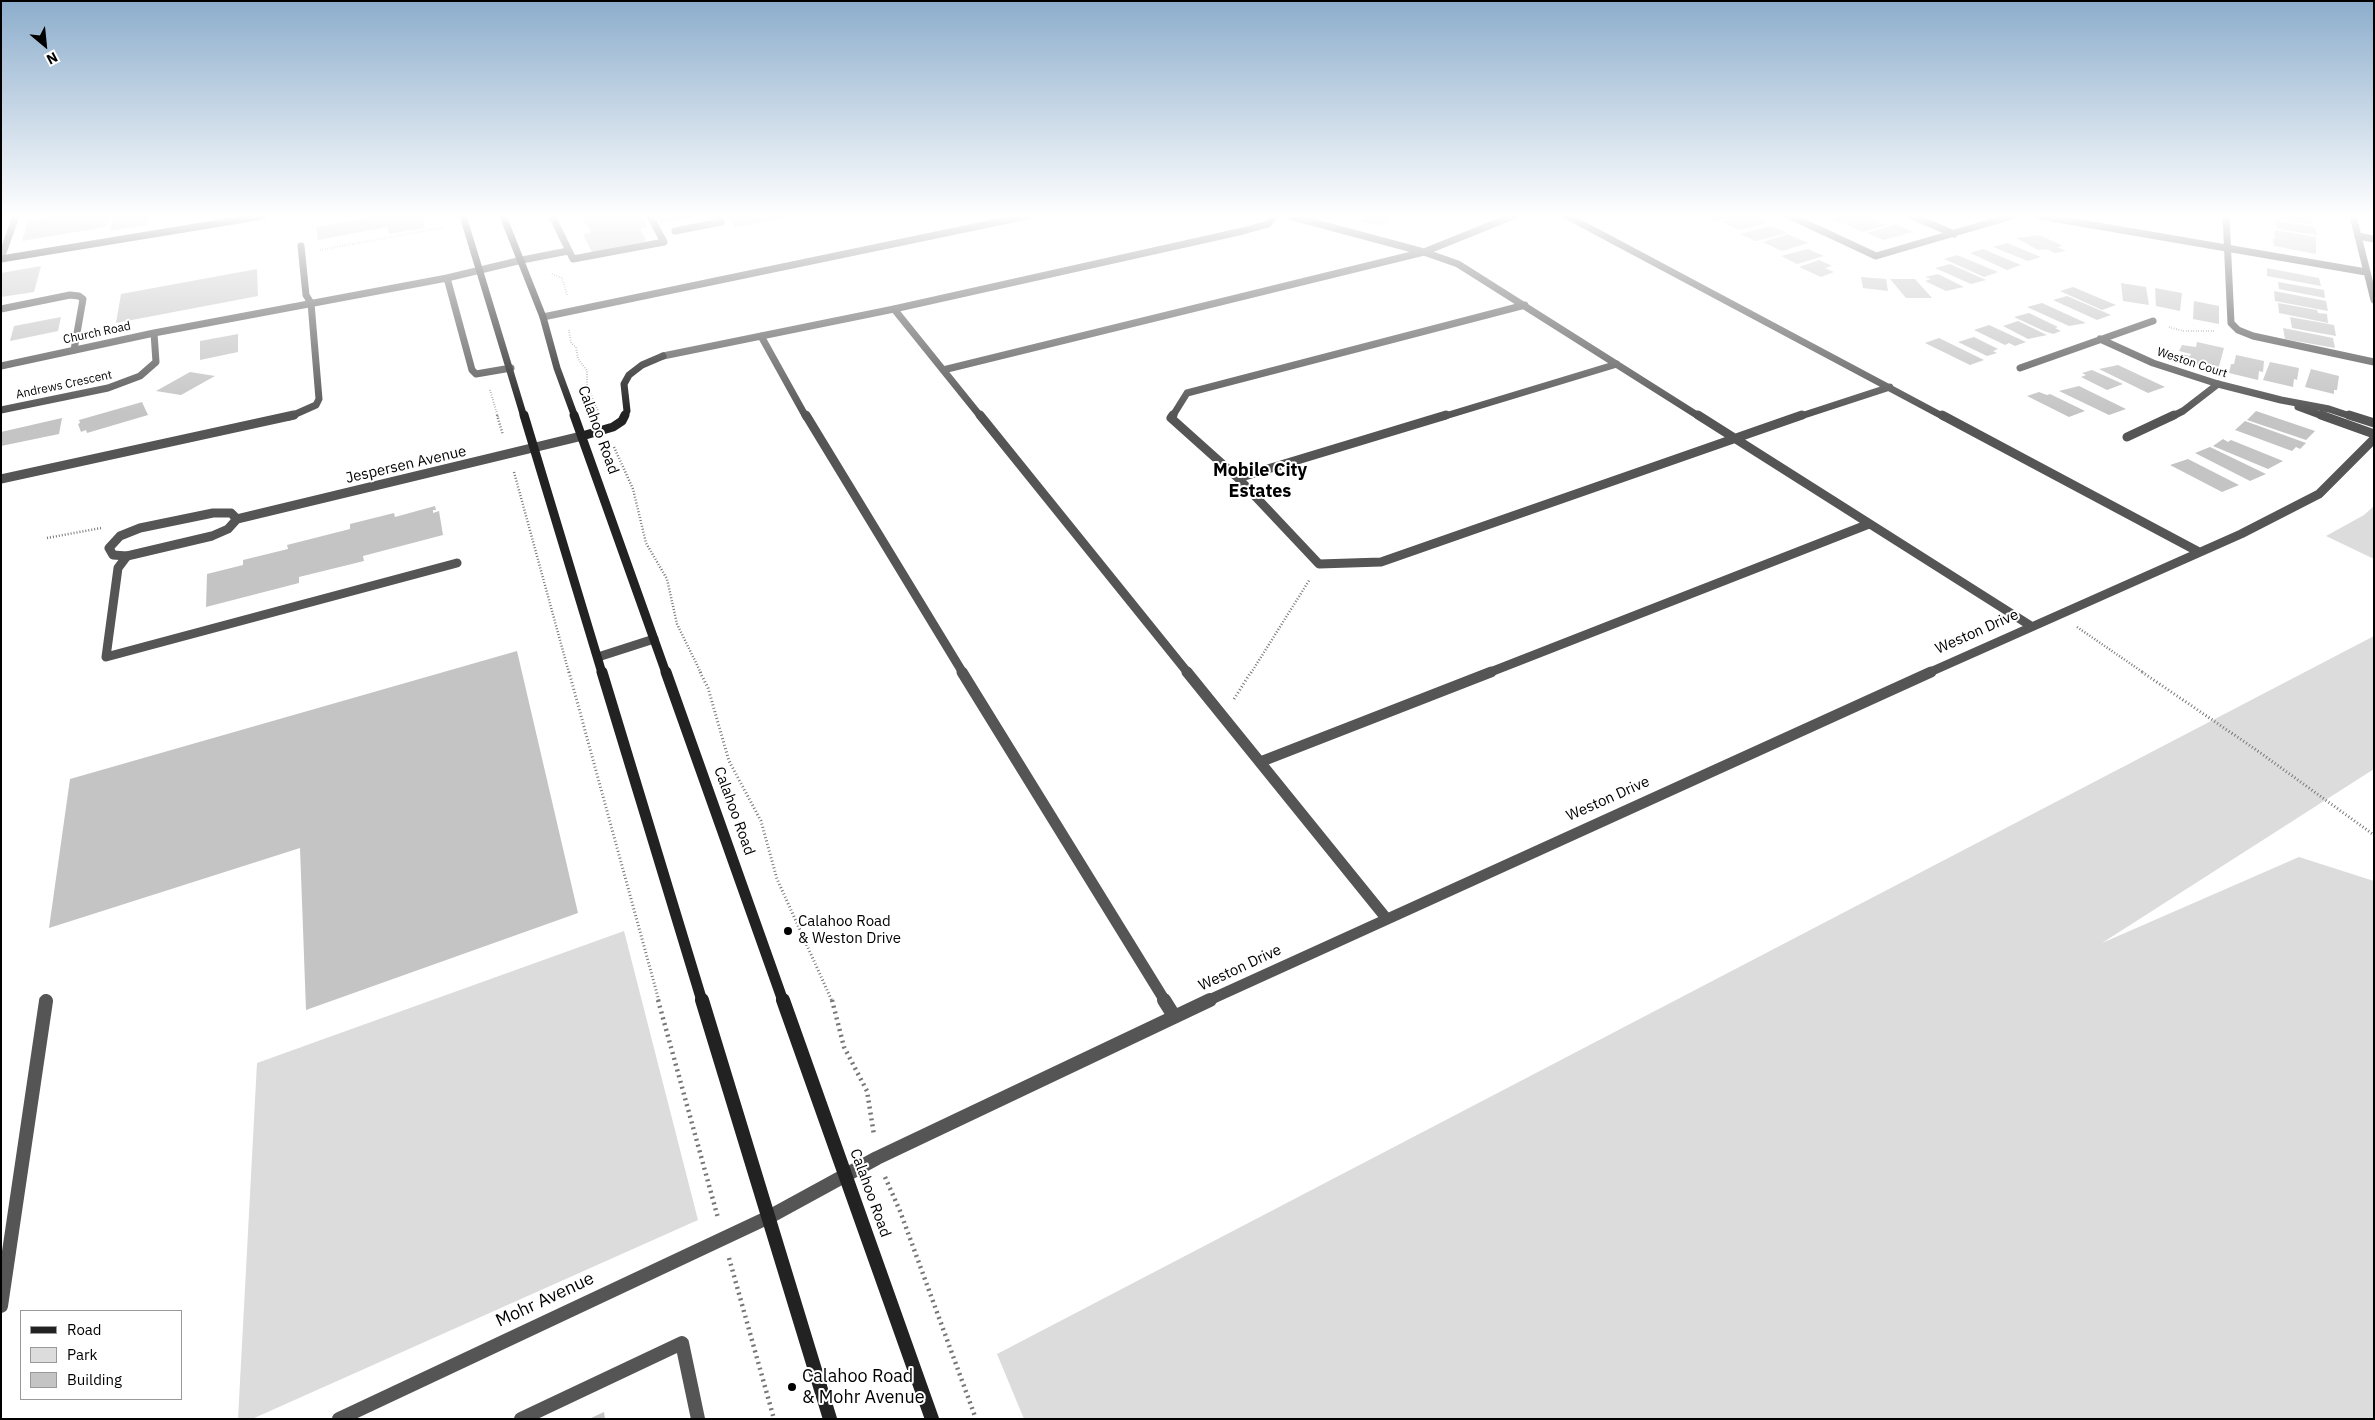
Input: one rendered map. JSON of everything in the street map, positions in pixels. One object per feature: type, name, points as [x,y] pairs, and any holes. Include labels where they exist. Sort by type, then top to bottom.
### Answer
[{"type":"main road","points":[[484,282],[830,1419]]},
{"type":"main road","name":"Calahoo Road","points":[[530,282],[582,436],[932,1419]]},
{"type":"main road","points":[[582,436],[606,429],[622,421],[627,411],[624,384],[629,375],[642,366],[663,356]]},
{"type":"street","points":[[1,479],[296,415],[316,406],[319,399],[311,303],[306,295],[305,282]]},
{"type":"street","name":"Church Road","points":[[1,366],[154,332],[424,282]]},
{"type":"street","points":[[448,282],[472,370],[476,374],[511,368]]},
{"type":"street","points":[[543,317],[708,282]]},
{"type":"street","points":[[663,356],[894,309],[1014,282]]},
{"type":"street","points":[[943,370],[1301,282]]},
{"type":"street","points":[[1487,282],[1735,437],[2031,626]]},
{"type":"street","points":[[1692,282],[2199,552]]},
{"type":"street","points":[[2229,282],[2231,323],[2238,330],[2275,342],[2374,362]]},
{"type":"street","points":[[2369,282],[2374,300]]},
{"type":"street","points":[[1,308],[70,295],[79,296],[82,299],[74,350]]},
{"type":"street","points":[[1524,305],[1187,392],[1172,418],[1238,478],[1319,564],[1381,562],[1735,437],[1890,387]]},
{"type":"street","points":[[894,309],[1386,918]]},
{"type":"street","points":[[2020,368],[2153,322]]},
{"type":"street","name":"Andrews Crescent","points":[[1,410],[108,388],[140,376],[156,362],[154,332]]},
{"type":"street","points":[[761,336],[816,434],[1174,1016]]},
{"type":"street","name":"Weston Court","points":[[2100,339],[2153,364],[2218,384],[2281,400],[2329,409],[2374,422]]},
{"type":"street","points":[[1238,478],[1618,364]]},
{"type":"street","points":[[2128,437],[2183,411],[2218,384]]},
{"type":"street","name":"Weston Court","points":[[2281,400],[2374,434]]},
{"type":"street","name":"Jespersen Avenue","points":[[237,519],[231,513],[213,513],[140,528],[120,536],[109,548],[113,555],[128,556],[212,536],[228,529],[237,519],[582,436]]},
{"type":"street","name":"Weston Drive","points":[[769,1217],[877,1158],[1017,1093],[1174,1016],[2031,626],[2241,534],[2319,494],[2374,440]]},
{"type":"street","points":[[1260,762],[1869,524]]},
{"type":"street","points":[[128,556],[118,568],[106,657],[457,563]]},
{"type":"street","points":[[598,657],[654,639]]},
{"type":"street","points":[[1,1306],[46,1001]]},
{"type":"street","name":"Mohr Avenue","points":[[339,1419],[769,1217]]},
{"type":"street","points":[[521,1419],[682,1344],[698,1419]]},
{"type":"path","points":[[563,282],[570,305],[567,321],[571,343],[576,347],[578,359],[587,371],[587,386],[632,489],[646,543],[667,579],[677,624],[708,688],[729,761],[761,822],[777,879],[831,996],[844,1047],[867,1091],[877,1158],[900,1211],[976,1419]]},
{"type":"path","points":[[2153,322],[2182,331],[2238,330]]},
{"type":"path","points":[[484,373],[509,454],[774,1419]]},
{"type":"path","points":[[47,538],[127,524],[140,528]]},
{"type":"path","points":[[1223,717],[1319,564]]},
{"type":"path","points":[[2058,614],[2374,835]]},
{"type":"green space","points":[[2374,506],[2374,559],[2326,536],[2364,515]]},
{"type":"green space","points":[[2374,636],[2374,769],[2102,943],[2299,857],[2374,881],[2374,1419],[1024,1419],[997,1354]]},
{"type":"green space","points":[[624,931],[698,1220],[252,1419],[238,1419],[257,1063]]},
{"type":"building","points":[[1,282],[37,282],[34,292],[1,297]]},
{"type":"building","points":[[185,282],[257,282],[258,296],[116,323],[121,294]]},
{"type":"building","points":[[1862,282],[1887,282],[1888,291],[1863,288]]},
{"type":"building","points":[[1893,282],[1918,282],[1932,298],[1906,298]]},
{"type":"building","points":[[1928,282],[1955,282],[1964,287],[1946,291]]},
{"type":"building","points":[[2278,282],[2324,290],[2325,298],[2279,289]]},
{"type":"building","points":[[2301,282],[2320,282],[2321,286]]},
{"type":"building","points":[[2121,283],[2146,287],[2149,305],[2123,301]]},
{"type":"building","points":[[2073,287],[2116,305],[2102,310],[2060,291]]},
{"type":"building","points":[[2155,288],[2182,293],[2180,311],[2156,306]]},
{"type":"building","points":[[2274,291],[2326,301],[2328,311],[2275,301]]},
{"type":"building","points":[[2067,296],[2111,315],[2097,320],[2053,300]]},
{"type":"building","points":[[2194,301],[2219,306],[2219,324],[2193,319]]},
{"type":"building","points":[[2042,303],[2086,323],[2069,326],[2027,307]]},
{"type":"building","points":[[2278,303],[2317,310],[2318,313],[2327,314],[2328,323],[2279,313]]},
{"type":"building","points":[[2029,313],[2058,327],[2055,328],[2061,331],[2053,334],[2014,317]]},
{"type":"building","points":[[61,317],[58,331],[10,341],[14,326]]},
{"type":"building","points":[[2290,317],[2334,325],[2336,336],[2292,328]]},
{"type":"building","points":[[2018,321],[2047,335],[2028,339],[2003,326]]},
{"type":"building","points":[[1989,325],[2026,342],[2015,346],[2009,343],[2005,345],[1974,330]]},
{"type":"building","points":[[2283,328],[2333,338],[2335,348],[2285,339]]},
{"type":"building","points":[[238,334],[238,352],[200,360],[200,341]]},
{"type":"building","points":[[1974,337],[1998,349],[1993,351],[1997,353],[1987,356],[1958,342]]},
{"type":"building","points":[[1939,338],[1984,360],[1970,365],[1925,343]]},
{"type":"building","points":[[2197,342],[2224,348],[2218,370],[2180,360],[2182,354],[2190,356],[2191,354],[2179,351],[2182,345],[2196,347]]},
{"type":"building","points":[[2236,355],[2264,361],[2263,372],[2259,371],[2258,380],[2229,373]]},
{"type":"building","points":[[2270,362],[2299,368],[2297,380],[2294,379],[2293,387],[2263,380]]},
{"type":"building","points":[[2118,365],[2165,387],[2148,393],[2099,369]]},
{"type":"building","points":[[2311,369],[2339,376],[2337,390],[2334,390],[2334,394],[2305,387]]},
{"type":"building","points":[[2092,370],[2123,384],[2107,390],[2081,377],[2086,375],[2082,373]]},
{"type":"building","points":[[190,372],[215,376],[181,395],[156,391]]},
{"type":"building","points":[[2079,386],[2126,409],[2109,415],[2059,391]]},
{"type":"building","points":[[2039,392],[2047,395],[2050,394],[2085,411],[2069,417],[2027,396]]},
{"type":"building","points":[[142,402],[148,415],[87,433],[86,430],[81,432],[78,424],[80,423],[79,420]]},
{"type":"building","points":[[2256,411],[2315,431],[2306,440],[2247,420]]},
{"type":"building","points":[[62,418],[59,434],[1,446],[1,432]]},
{"type":"building","points":[[2245,421],[2306,443],[2300,449],[2296,447],[2292,451],[2235,430]]},
{"type":"building","points":[[2223,439],[2228,442],[2231,440],[2283,461],[2268,469],[2213,446]]},
{"type":"building","points":[[2210,447],[2266,474],[2250,481],[2195,453]]},
{"type":"building","points":[[2188,459],[2239,485],[2222,492],[2170,465]]},
{"type":"building","points":[[435,506],[436,510],[433,510],[433,513],[439,511],[443,535],[363,556],[364,561],[299,577],[299,583],[206,607],[207,574],[243,565],[243,560],[288,549],[287,545],[350,529],[350,524],[394,513],[395,517]]},
{"type":"building","points":[[517,651],[578,913],[306,1010],[300,848],[49,928],[70,779]]},
{"type":"building","points":[[604,1412],[605,1419],[589,1419]]},
{"type":"place","name":"Calahoo Road & Weston Drive","points":[[788,931]]},
{"type":"place","name":"Calahoo Road & Mohr Avenue","points":[[792,1387]]},
{"type":"district","name":"Mobile City Estates","points":[[1260,481]]}]
